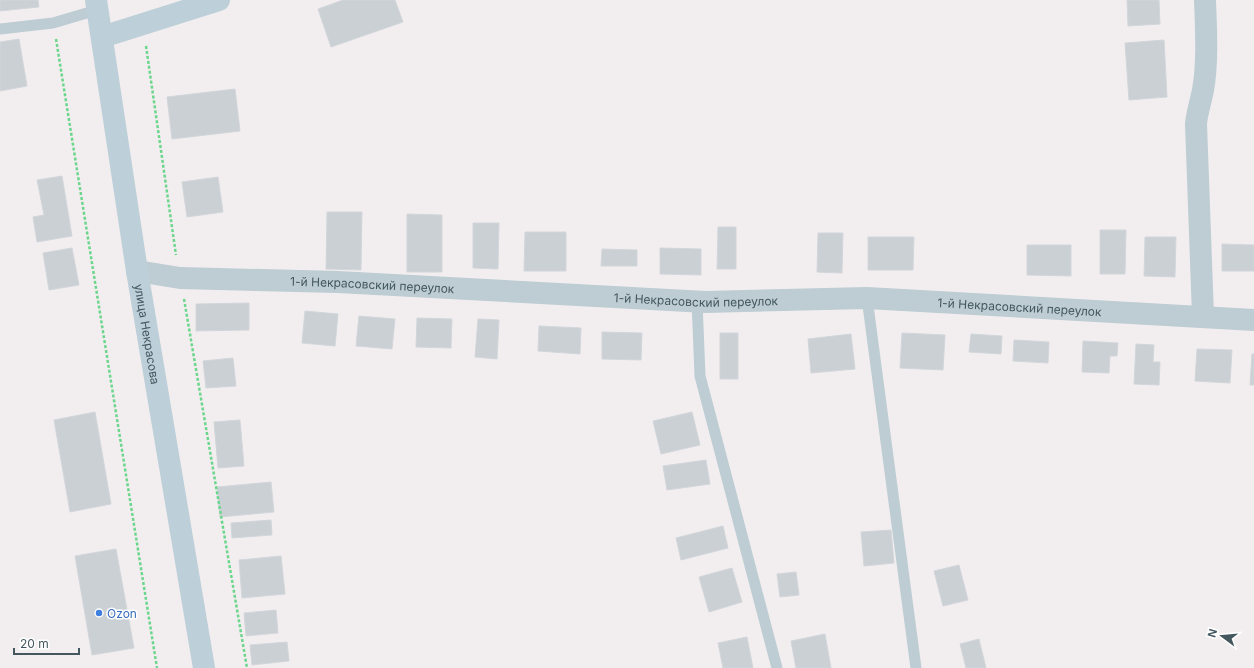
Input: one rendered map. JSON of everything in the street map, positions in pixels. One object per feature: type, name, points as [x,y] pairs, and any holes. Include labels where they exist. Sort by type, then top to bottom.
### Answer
[{"type":"street","points":[[102,37],[219,0]]},
{"type":"street","points":[[1203,316],[1196,124],[1198,108],[1203,90],[1206,53],[1205,0]]},
{"type":"street","name":"улица Некрасова","points":[[97,5],[137,271],[204,668]]},
{"type":"street","name":"1-й Некрасовский переулок","points":[[137,271],[180,278],[338,282],[697,301],[867,298],[1254,320]]},
{"type":"lane","points":[[0,29],[53,23],[97,5]]},
{"type":"lane","points":[[867,298],[916,668]]},
{"type":"lane","points":[[697,301],[700,376],[777,668]]},
{"type":"path","points":[[53,23],[157,668]]},
{"type":"path","points":[[147,50],[180,278],[247,668]]},
{"type":"building","points":[[0,0],[38,0],[39,7],[0,11]]},
{"type":"building","points":[[343,0],[395,0],[403,22],[331,47],[318,9]]},
{"type":"building","points":[[1127,0],[1159,0],[1160,24],[1128,26]]},
{"type":"building","points":[[19,39],[27,86],[0,91],[0,42]]},
{"type":"building","points":[[1164,40],[1167,97],[1129,100],[1125,43]]},
{"type":"building","points":[[235,89],[240,131],[172,139],[167,97]]},
{"type":"building","points":[[62,176],[72,236],[37,242],[33,217],[44,215],[37,180]]},
{"type":"building","points":[[218,177],[223,212],[187,217],[182,182]]},
{"type":"building","points":[[327,212],[362,212],[361,270],[326,269]]},
{"type":"building","points":[[407,214],[442,215],[442,272],[407,272]]},
{"type":"building","points":[[473,223],[499,223],[498,269],[473,268]]},
{"type":"building","points":[[718,227],[736,227],[736,269],[717,269]]},
{"type":"building","points":[[1100,230],[1126,230],[1125,274],[1100,274]]},
{"type":"building","points":[[525,232],[566,232],[566,271],[524,271]]},
{"type":"building","points":[[818,233],[843,233],[842,273],[817,272]]},
{"type":"building","points":[[868,237],[914,237],[913,270],[868,270]]},
{"type":"building","points":[[1145,237],[1176,237],[1175,277],[1144,276]]},
{"type":"building","points":[[1222,244],[1254,245],[1254,271],[1222,271]]},
{"type":"building","points":[[1027,245],[1071,245],[1071,276],[1027,275]]},
{"type":"building","points":[[72,248],[79,285],[49,290],[43,253]]},
{"type":"building","points":[[660,248],[701,249],[701,275],[660,274]]},
{"type":"building","points":[[602,249],[637,250],[637,266],[601,266]]},
{"type":"building","points":[[249,303],[249,330],[196,331],[196,304]]},
{"type":"building","points":[[305,311],[338,314],[335,346],[302,343]]},
{"type":"building","points":[[359,316],[395,319],[392,349],[356,346]]},
{"type":"building","points":[[417,318],[452,319],[451,348],[416,347]]},
{"type":"building","points":[[478,319],[499,320],[497,359],[475,357]]},
{"type":"building","points":[[539,326],[581,328],[580,354],[538,351]]},
{"type":"building","points":[[602,332],[642,333],[641,360],[602,359]]},
{"type":"building","points":[[720,333],[738,333],[738,379],[720,379]]},
{"type":"building","points":[[902,333],[945,335],[943,370],[900,368]]},
{"type":"building","points":[[851,334],[855,369],[811,373],[808,339]]},
{"type":"building","points":[[971,334],[1002,336],[1001,354],[969,352]]},
{"type":"building","points":[[1014,340],[1049,342],[1048,363],[1013,361]]},
{"type":"building","points":[[1083,341],[1118,343],[1117,356],[1110,356],[1109,373],[1082,372]]},
{"type":"building","points":[[1136,344],[1154,345],[1153,362],[1160,362],[1159,385],[1134,384]]},
{"type":"building","points":[[1197,349],[1232,350],[1230,383],[1195,381]]},
{"type":"building","points":[[1252,354],[1254,354],[1254,385],[1250,385]]},
{"type":"building","points":[[233,358],[236,386],[206,388],[203,361]]},
{"type":"building","points":[[95,412],[111,504],[70,512],[54,420]]},
{"type":"building","points":[[692,412],[700,445],[661,454],[653,421]]},
{"type":"building","points":[[240,420],[244,466],[218,468],[214,422]]},
{"type":"building","points":[[706,460],[710,484],[667,490],[663,466]]},
{"type":"building","points":[[271,482],[274,512],[220,517],[217,487]]},
{"type":"building","points":[[271,520],[272,535],[232,538],[231,523]]},
{"type":"building","points":[[723,526],[728,548],[681,560],[676,538]]},
{"type":"building","points":[[891,530],[894,563],[864,566],[861,532]]},
{"type":"building","points":[[116,549],[134,648],[92,655],[75,556]]},
{"type":"building","points":[[281,556],[285,594],[242,598],[239,560]]},
{"type":"building","points":[[959,565],[968,600],[943,606],[934,571]]},
{"type":"building","points":[[732,568],[742,602],[709,612],[699,577]]},
{"type":"building","points":[[796,572],[799,595],[780,597],[777,574]]},
{"type":"building","points":[[276,610],[278,633],[246,636],[244,613]]},
{"type":"building","points":[[825,634],[831,668],[796,668],[791,641]]},
{"type":"building","points":[[747,637],[753,668],[723,668],[718,643]]},
{"type":"building","points":[[979,639],[986,668],[966,668],[960,644]]},
{"type":"building","points":[[287,642],[289,661],[252,665],[250,645]]},
{"type":"place","name":"Ozon","points":[[99,613]]}]
